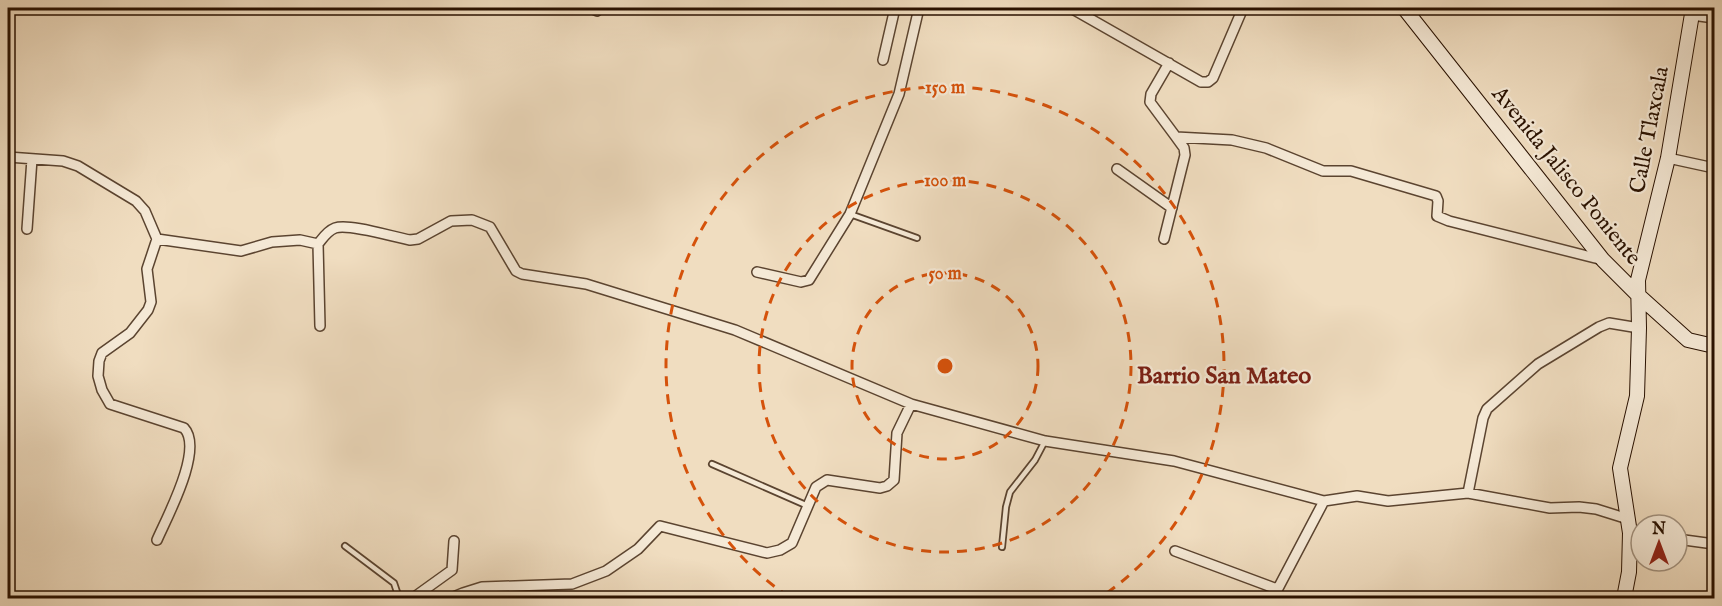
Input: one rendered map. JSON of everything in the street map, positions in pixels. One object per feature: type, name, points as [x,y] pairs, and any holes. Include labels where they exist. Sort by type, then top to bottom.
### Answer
[{"type":"street","points":[[883,60],[895,8]]},
{"type":"street","points":[[757,272],[801,282],[809,280],[850,214],[899,94],[919,8]]},
{"type":"street","points":[[1071,8],[1083,10],[1201,82],[1208,82],[1213,78],[1243,8]]},
{"type":"street","name":"Avenida Jalisco Poniente","points":[[1404,8],[1603,260],[1688,340],[1714,346]]},
{"type":"street","points":[[1693,11],[1714,18]]},
{"type":"street","name":"Calle Tlaxcala","points":[[1628,519],[1620,468],[1637,396],[1639,270],[1668,158],[1693,11]]},
{"type":"street","points":[[1164,239],[1185,155],[1184,148],[1150,102],[1151,94],[1169,63]]},
{"type":"street","points":[[1176,137],[1232,140],[1266,148],[1323,171],[1351,171],[1436,196],[1437,216],[1449,221],[1603,260]]},
{"type":"street","points":[[8,157],[63,161],[78,166],[136,201],[145,211],[158,239],[147,269],[151,302],[148,310],[130,333],[102,353],[98,376],[102,390],[110,404],[184,428],[190,438],[187,469],[158,540]]},
{"type":"street","points":[[1668,158],[1714,168]]},
{"type":"street","points":[[27,229],[32,159]]},
{"type":"street","points":[[1117,169],[1172,208]]},
{"type":"street","points":[[320,326],[318,244],[334,228],[346,226],[410,240],[418,239],[451,221],[472,220],[490,227],[516,271],[522,274],[586,284],[735,330],[910,404],[1045,441],[1174,461],[1324,501],[1357,496],[1388,501],[1468,493],[1550,508],[1596,509],[1628,519]]},
{"type":"street","points":[[158,239],[241,251],[272,242],[300,240],[318,244]]},
{"type":"street","points":[[1468,493],[1483,418],[1487,409],[1538,364],[1599,327],[1609,323],[1639,328]]},
{"type":"street","points":[[451,598],[482,587],[572,584],[606,571],[638,549],[660,526],[767,553],[780,550],[792,543],[816,487],[828,480],[880,488],[894,480],[897,433],[910,404]]},
{"type":"street","points":[[1175,551],[1275,594],[1324,501]]},
{"type":"street","points":[[413,598],[452,570],[454,541]]},
{"type":"street","points":[[1689,541],[1714,544]]},
{"type":"street","name":"Calle Tlaxcala","points":[[1624,598],[1629,572]]},
{"type":"lane","points":[[850,214],[917,238]]},
{"type":"lane","points":[[1002,547],[1010,492],[1035,460],[1045,441]]},
{"type":"lane","points":[[712,464],[807,506]]},
{"type":"lane","points":[[345,546],[394,583],[399,598]]},
{"type":"lane","points":[[482,587],[502,598]]},
{"type":"district","name":"Barrio San Mateo","points":[[1224,376]]}]
